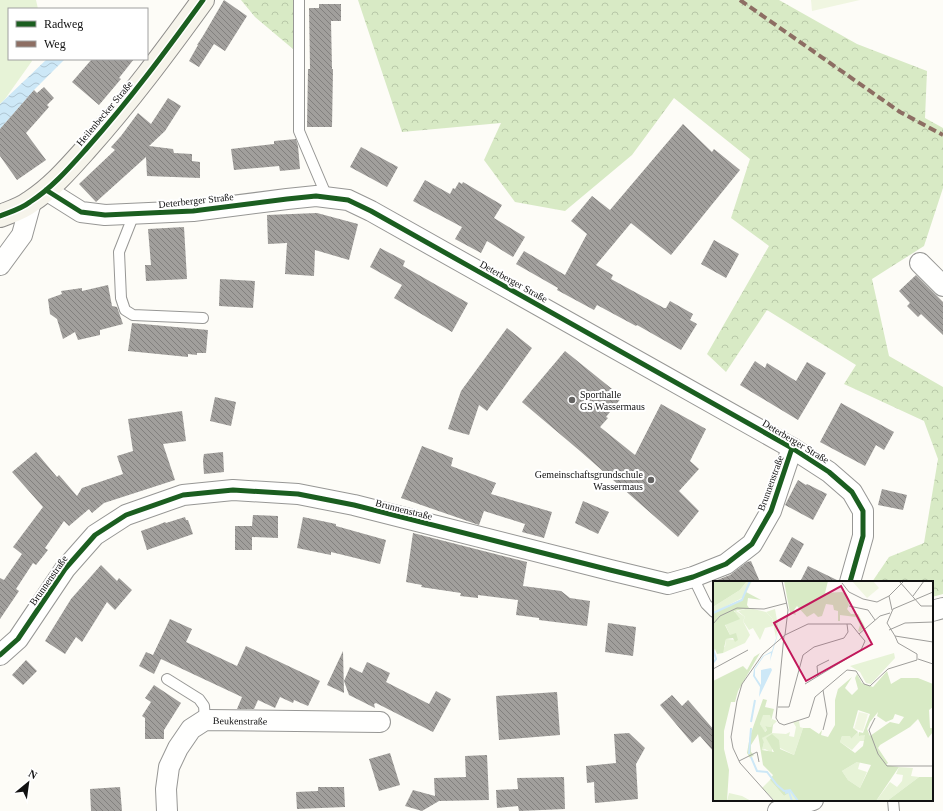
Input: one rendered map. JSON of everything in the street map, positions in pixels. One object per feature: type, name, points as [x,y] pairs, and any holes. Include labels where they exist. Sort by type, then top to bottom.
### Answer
[{"type":"main road","name":"Heilenbecker Straße","points":[[0,216],[20,209],[38,196],[79,156],[137,88],[203,0]]},
{"type":"street","name":"Deterberger Straße","points":[[38,196],[81,212],[105,215],[193,211],[287,198],[316,196],[348,200],[371,211],[792,448],[829,472],[852,492],[863,511],[863,536],[850,581]]},
{"type":"street","points":[[0,265],[22,235],[38,196]]},
{"type":"street","points":[[920,263],[943,286]]},
{"type":"street","name":"Brunnenstraße","points":[[0,655],[18,639],[65,569],[96,535],[126,515],[183,496],[226,490],[298,494],[354,505],[668,584],[693,577],[726,564],[752,544],[771,512],[792,448]]},
{"type":"street","points":[[933,611],[943,608]]},
{"type":"street","name":"Beukenstraße","points":[[167,811],[166,788],[169,767],[178,748],[191,730],[205,720],[380,722]]},
{"type":"street","points":[[778,811],[810,801]]},
{"type":"lane","points":[[299,0],[299,130],[327,198]]},
{"type":"lane","points":[[134,214],[119,252],[121,298],[125,310],[133,315],[203,318]]},
{"type":"lane","points":[[693,577],[706,604],[713,611]]},
{"type":"lane","points":[[167,679],[199,699],[204,706],[205,720]]},
{"type":"lane","points":[[893,801],[894,811]]},
{"type":"green space","points":[[0,0],[36,0],[38,8],[8,8],[8,60],[32,61],[0,104]]},
{"type":"green space","points":[[241,0],[293,0],[293,49],[255,17]]},
{"type":"green space","points":[[358,0],[779,0],[857,44],[927,71],[925,118],[943,128],[943,188],[924,246],[872,279],[889,356],[943,387],[943,594],[933,597],[933,581],[873,581],[889,557],[924,543],[938,459],[924,421],[844,384],[856,365],[767,310],[726,372],[707,354],[769,246],[731,218],[750,159],[674,98],[632,155],[565,211],[515,202],[484,160],[501,123],[402,132]]},
{"type":"green space","points":[[811,0],[860,0],[812,11]]},
{"type":"water","points":[[46,60],[64,60],[34,90],[0,129],[0,104]]},
{"type":"building","points":[[224,0],[247,16],[225,51],[214,44],[199,67],[189,61]]},
{"type":"building","points":[[319,4],[341,4],[341,21],[331,21],[333,69],[332,127],[307,127],[308,69],[310,69],[309,8],[319,8]]},
{"type":"building","points":[[91,60],[133,60],[119,78],[121,79],[99,105],[72,82]]},
{"type":"building","points":[[44,87],[54,98],[47,105],[49,107],[26,133],[46,160],[17,180],[0,156],[0,129],[34,90],[37,93]]},
{"type":"building","points":[[168,98],[181,106],[165,131],[149,146],[173,149],[174,153],[192,154],[192,161],[200,162],[200,178],[147,176],[146,157],[96,202],[79,184],[115,150],[111,147],[138,113],[151,124]]},
{"type":"building","points":[[683,124],[712,152],[714,149],[740,170],[671,255],[631,223],[596,265],[613,275],[611,279],[664,308],[666,308],[670,301],[693,314],[690,320],[697,324],[681,350],[637,325],[636,326],[597,305],[594,310],[557,290],[558,288],[516,264],[524,251],[565,275],[587,234],[571,221],[592,196],[610,210]]},
{"type":"building","points":[[296,139],[300,169],[280,171],[279,166],[234,170],[231,149],[274,144],[274,141]]},
{"type":"building","points":[[361,147],[398,167],[387,187],[350,167]]},
{"type":"building","points":[[425,180],[450,194],[459,182],[462,184],[463,182],[502,205],[494,218],[525,237],[513,257],[487,241],[481,253],[455,239],[462,227],[413,201]]},
{"type":"building","points":[[317,213],[358,224],[349,260],[315,250],[314,276],[285,274],[287,243],[268,244],[267,215]]},
{"type":"building","points":[[184,227],[187,279],[146,281],[145,265],[151,265],[148,229]]},
{"type":"building","points":[[714,240],[739,254],[726,278],[701,264]]},
{"type":"building","points":[[380,248],[405,261],[403,266],[468,303],[452,332],[394,298],[402,285],[370,267]]},
{"type":"building","points":[[916,275],[943,302],[943,335],[921,314],[918,317],[907,306],[910,303],[899,291]]},
{"type":"building","points":[[220,279],[255,281],[253,308],[219,306]]},
{"type":"building","points":[[108,285],[112,306],[117,307],[123,324],[100,330],[100,335],[78,340],[75,332],[63,339],[57,319],[50,314],[48,299],[62,294],[61,291],[82,288],[82,291]]},
{"type":"building","points":[[132,323],[208,330],[206,353],[197,353],[197,355],[188,354],[188,357],[128,351]]},
{"type":"building","points":[[507,328],[532,348],[487,411],[479,405],[469,435],[448,429],[461,391]]},
{"type":"building","name":"Gemeinschaftsgrundschule Wassermaus","points":[[565,351],[622,397],[600,427],[635,455],[661,404],[706,429],[690,461],[699,469],[679,491],[699,511],[678,537],[522,402]]},
{"type":"building","points":[[755,361],[765,368],[767,363],[796,381],[807,362],[826,373],[798,420],[740,385]]},
{"type":"building","points":[[215,397],[236,402],[231,426],[210,421]]},
{"type":"building","points":[[841,403],[894,432],[884,450],[876,445],[865,466],[820,442]]},
{"type":"building","points":[[182,411],[186,441],[163,444],[175,480],[104,503],[92,513],[89,509],[69,526],[64,521],[45,548],[48,550],[36,565],[33,563],[16,589],[19,591],[0,619],[0,578],[4,580],[22,554],[13,547],[43,507],[12,472],[36,452],[57,477],[59,475],[77,496],[82,488],[123,474],[117,456],[133,451],[128,419]]},
{"type":"building","points":[[422,446],[453,458],[451,466],[496,483],[491,494],[552,512],[544,538],[522,532],[525,524],[484,511],[479,525],[401,498]]},
{"type":"building","points":[[223,452],[224,472],[204,474],[204,454]]},
{"type":"building","points":[[798,480],[827,494],[813,520],[785,505]]},
{"type":"building","points":[[882,489],[907,495],[903,510],[878,505]]},
{"type":"building","points":[[583,501],[609,512],[598,534],[575,523]]},
{"type":"building","points":[[253,515],[278,516],[278,538],[252,537],[252,550],[235,550],[235,526],[252,526]]},
{"type":"building","points":[[185,517],[186,520],[188,520],[193,534],[147,550],[141,531],[165,522],[166,523]]},
{"type":"building","points":[[303,517],[336,524],[336,526],[386,540],[380,564],[331,552],[331,555],[297,548]]},
{"type":"building","points":[[413,533],[527,562],[523,586],[561,591],[570,598],[590,601],[587,626],[539,620],[539,618],[516,615],[518,600],[478,595],[478,598],[460,596],[461,593],[421,587],[422,585],[406,582]]},
{"type":"building","points":[[792,537],[804,544],[791,568],[779,561]]},
{"type":"building","points":[[751,561],[760,581],[715,581],[730,575],[747,562]]},
{"type":"building","points":[[101,565],[117,581],[119,578],[132,590],[115,610],[107,602],[82,642],[76,637],[65,654],[45,641],[71,599]]},
{"type":"building","points":[[808,566],[839,581],[800,581]]},
{"type":"building","points":[[170,619],[192,629],[186,642],[237,666],[246,646],[320,681],[308,706],[294,700],[293,703],[280,697],[275,708],[258,700],[254,709],[237,709],[242,697],[161,659],[154,674],[139,666],[146,652],[153,655]]},
{"type":"building","points":[[608,623],[636,627],[633,656],[605,652]]},
{"type":"building","points":[[343,651],[344,693],[327,685]]},
{"type":"building","points":[[26,660],[37,671],[23,685],[12,675]]},
{"type":"building","points":[[367,662],[390,673],[386,682],[429,704],[436,691],[451,699],[433,732],[376,703],[374,704],[375,708],[349,695],[344,681],[350,667],[362,673]]},
{"type":"building","points":[[154,685],[181,703],[164,730],[164,739],[145,739],[145,718],[142,716],[151,702],[145,698]]},
{"type":"building","points":[[557,692],[560,735],[499,740],[496,696]]},
{"type":"building","points":[[672,695],[682,706],[688,700],[713,729],[713,751],[700,736],[692,743],[660,705]]},
{"type":"building","points":[[629,733],[645,748],[636,764],[638,799],[595,803],[594,782],[587,783],[586,766],[616,763],[614,734]]},
{"type":"building","points":[[390,753],[400,785],[379,791],[369,759]]},
{"type":"building","points":[[487,755],[489,800],[439,801],[422,811],[405,806],[413,790],[435,796],[434,778],[466,777],[465,756]]},
{"type":"building","points":[[564,777],[565,809],[519,811],[518,806],[497,808],[496,790],[518,789],[517,778]]},
{"type":"building","points":[[120,787],[122,811],[91,811],[90,789]]},
{"type":"building","points":[[318,787],[344,787],[345,807],[297,809],[296,792],[318,791]]},
{"type":"marked path","points":[[740,0],[900,112],[943,135]]},
{"type":"cycle path","points":[[0,216],[27,204],[46,190],[67,170],[103,130],[132,94],[203,0]]},
{"type":"cycle path","points":[[46,190],[81,212],[105,215],[193,211],[316,196],[348,200],[371,211],[792,448],[829,472],[852,492],[863,511],[863,536],[850,581]]},
{"type":"cycle path","points":[[0,655],[18,639],[65,569],[95,535],[126,515],[183,495],[233,490],[298,494],[354,505],[668,584],[693,577],[726,564],[752,544],[771,511],[792,448]]},
{"type":"place","name":"Sporthalle GS Wassermaus","points":[[572,400]]},
{"type":"place","name":"Gemeinschaftsgrundschule Wassermaus","points":[[651,480]]}]
